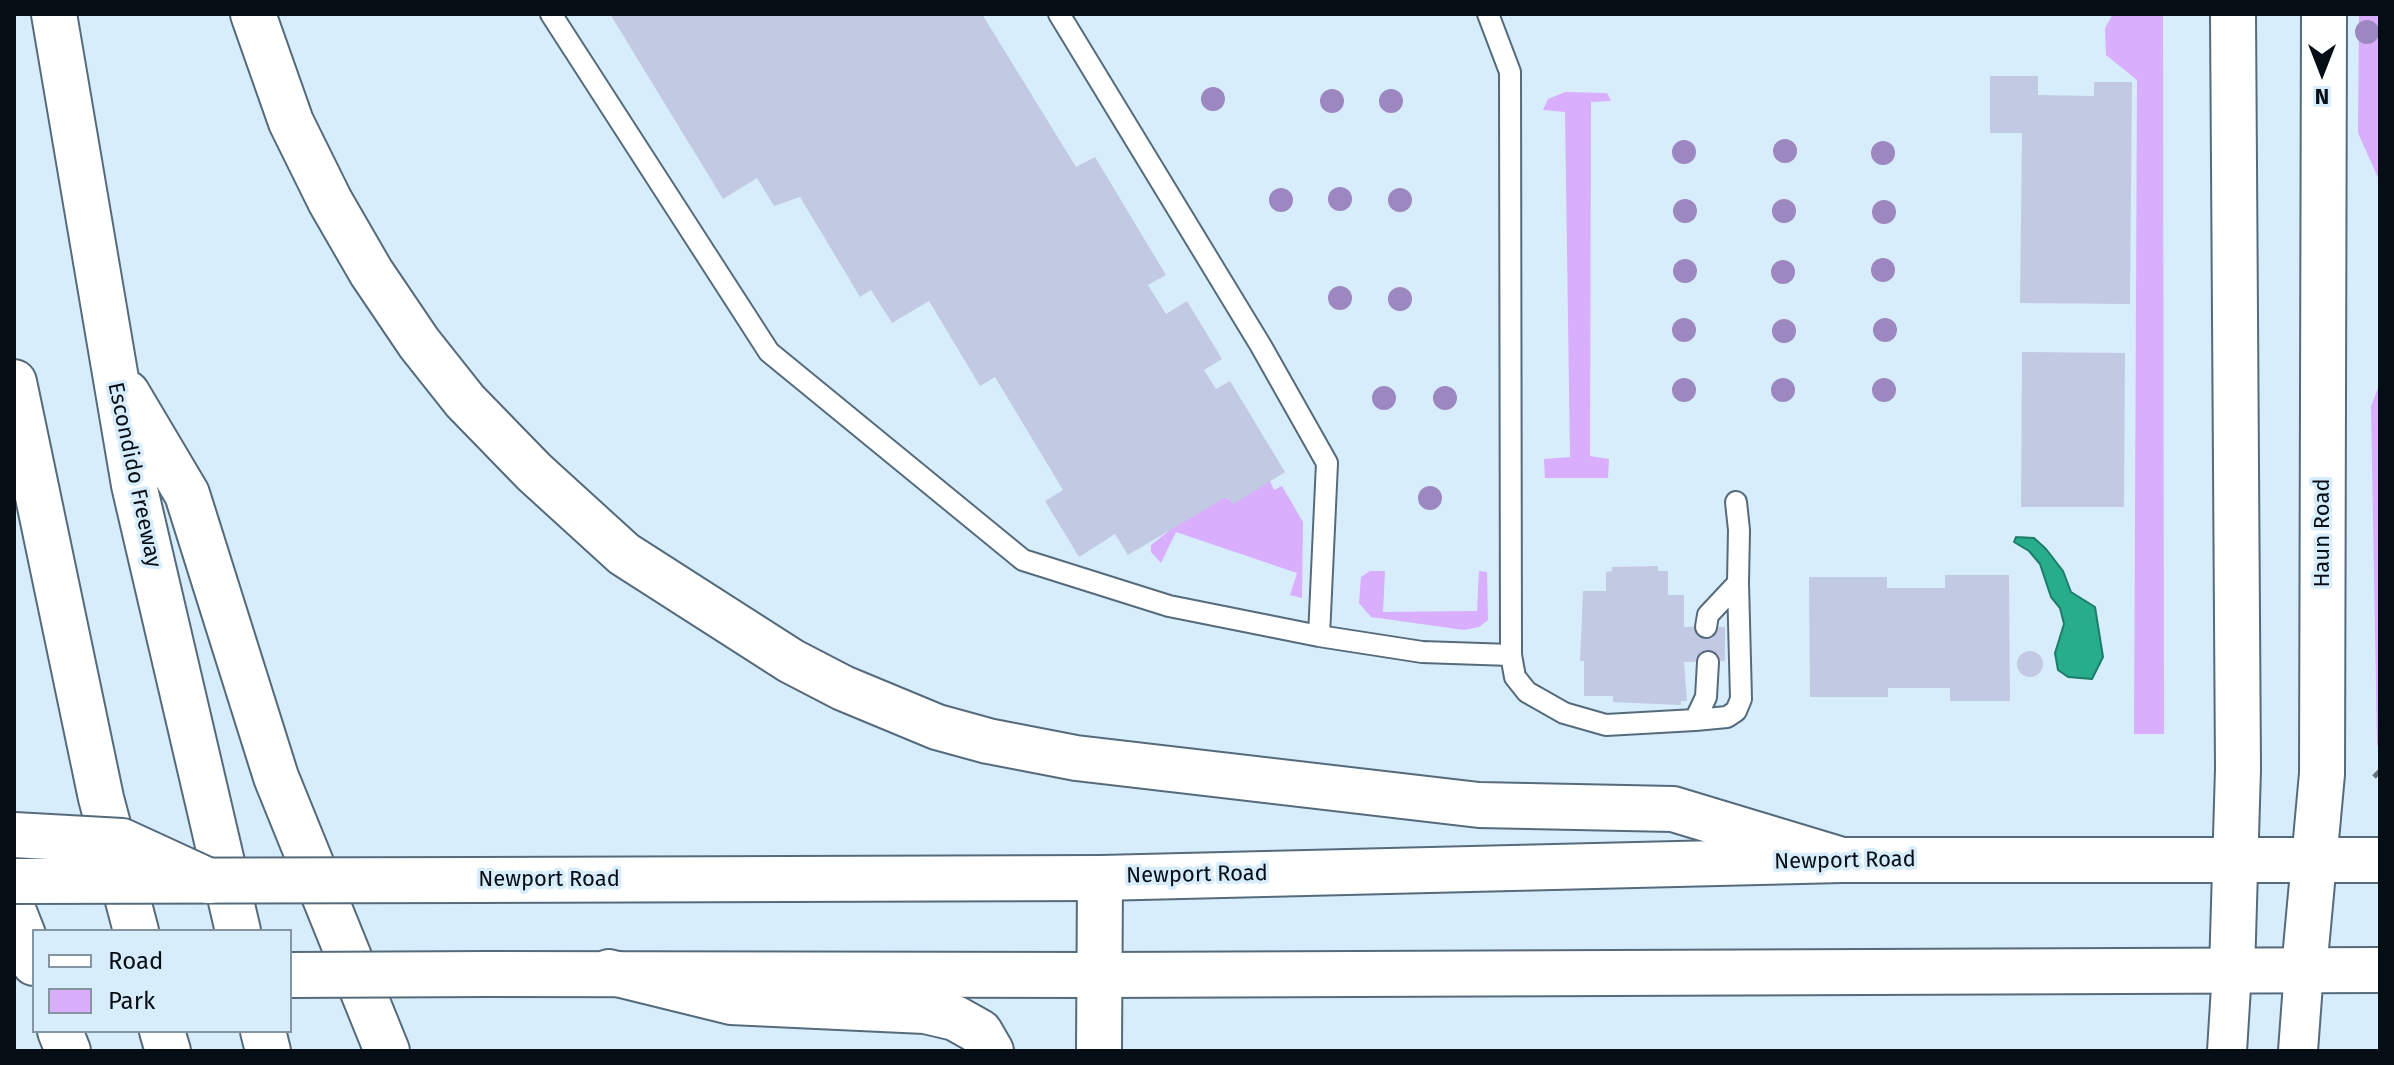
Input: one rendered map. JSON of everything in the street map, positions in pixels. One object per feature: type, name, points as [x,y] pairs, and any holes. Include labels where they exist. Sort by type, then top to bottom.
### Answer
[{"type":"main road","name":"Escondido Freeway","points":[[54,14],[111,365],[144,531],[238,929]]},
{"type":"main road","points":[[253,14],[291,122],[330,201],[371,272],[411,331],[465,401],[534,472],[624,554],[714,615],[791,661],[843,688],[937,727],[1076,758],[1479,805],[1673,809],[1842,860]]},
{"type":"main road","points":[[2232,971],[2236,859],[2233,14]]},
{"type":"main road","name":"Haun Road","points":[[2304,970],[2317,859],[2322,758],[2324,14]]},
{"type":"main road","points":[[111,365],[187,494],[276,777],[387,1051]]},
{"type":"main road","points":[[14,382],[101,798],[135,929]]},
{"type":"main road","points":[[14,835],[122,841],[209,881]]},
{"type":"main road","name":"Newport Road","points":[[14,881],[1100,878],[1842,860],[2380,860]]},
{"type":"main road","points":[[1099,1051],[1100,878]]},
{"type":"main road","points":[[14,912],[32,958]]},
{"type":"main road","points":[[292,975],[2380,970]]},
{"type":"main road","points":[[609,972],[731,1002],[925,1011],[955,1018],[980,1032],[991,1051]]},
{"type":"street","name":"Haun Road","points":[[2298,1051],[2304,970]]},
{"type":"street","points":[[2227,1051],[2232,971]]},
{"type":"lane","points":[[551,14],[769,352],[1023,560],[1169,606],[1319,636],[1422,652],[1511,655]]},
{"type":"lane","points":[[1059,14],[1261,346],[1327,463],[1319,636]]},
{"type":"lane","points":[[1488,14],[1510,72],[1511,655],[1515,677],[1527,692],[1564,713],[1606,725],[1727,717],[1736,711],[1741,699],[1736,502]]},
{"type":"lane","points":[[1706,627],[1708,615],[1738,583]]},
{"type":"lane","points":[[1695,720],[1706,697],[1708,662]]},
{"type":"path","points":[[2374,777],[2380,771]]},
{"type":"green space","points":[[2113,14],[2163,14],[2164,734],[2134,734],[2137,80],[2106,55],[2105,28]]},
{"type":"green space","points":[[2359,14],[2380,14],[2380,182],[2358,133]]},
{"type":"green space","points":[[1565,92],[1607,93],[1611,101],[1591,102],[1590,456],[1609,459],[1608,478],[1545,478],[1544,459],[1570,457],[1565,112],[1543,110],[1548,99]]},
{"type":"green space","points":[[2380,383],[2380,748],[2377,745],[2371,406]]},
{"type":"green space","points":[[1270,481],[1274,490],[1282,486],[1303,522],[1302,598],[1290,595],[1297,573],[1176,532],[1161,563],[1151,552],[1151,545],[1171,529],[1225,497],[1234,503]]},
{"type":"green space","points":[[1370,571],[1385,571],[1383,612],[1477,611],[1479,571],[1487,572],[1488,620],[1479,627],[1464,630],[1371,617],[1359,603],[1361,577]]},
{"type":"shaded area","points":[[2016,537],[2034,538],[2063,571],[2071,592],[2095,607],[2103,657],[2092,679],[2068,677],[2058,670],[2055,653],[2064,624],[2060,608],[2051,597],[2040,564],[2029,551],[2014,542]]},
{"type":"building","points":[[610,14],[982,14],[1076,167],[1095,157],[1166,275],[1148,285],[1166,314],[1187,301],[1222,359],[1204,370],[1216,389],[1230,381],[1285,472],[1234,504],[1226,497],[1128,555],[1115,534],[1079,557],[1045,501],[1063,490],[995,377],[980,386],[929,301],[892,323],[871,290],[860,297],[800,197],[774,206],[757,178],[723,199]]},
{"type":"building","points":[[1990,76],[2038,76],[2038,95],[2094,96],[2094,82],[2132,82],[2130,304],[2020,303],[2022,133],[1990,133]]},
{"type":"building","points":[[2022,352],[2125,353],[2124,507],[2021,507]]},
{"type":"building","points":[[1658,566],[1658,571],[1668,571],[1668,595],[1684,595],[1684,627],[1725,627],[1725,661],[1684,662],[1687,701],[1681,701],[1681,705],[1613,702],[1613,696],[1584,696],[1584,661],[1580,661],[1583,591],[1606,591],[1606,572],[1612,571],[1612,567]]},
{"type":"building","points":[[1945,575],[2009,575],[2010,701],[1950,701],[1950,688],[1888,688],[1888,697],[1810,697],[1809,577],[1887,577],[1887,588],[1945,588]]},
{"type":"building","points":[[2030,651],[2039,655],[2043,664],[2039,673],[2030,677],[2021,673],[2017,664],[2021,655]]}]
